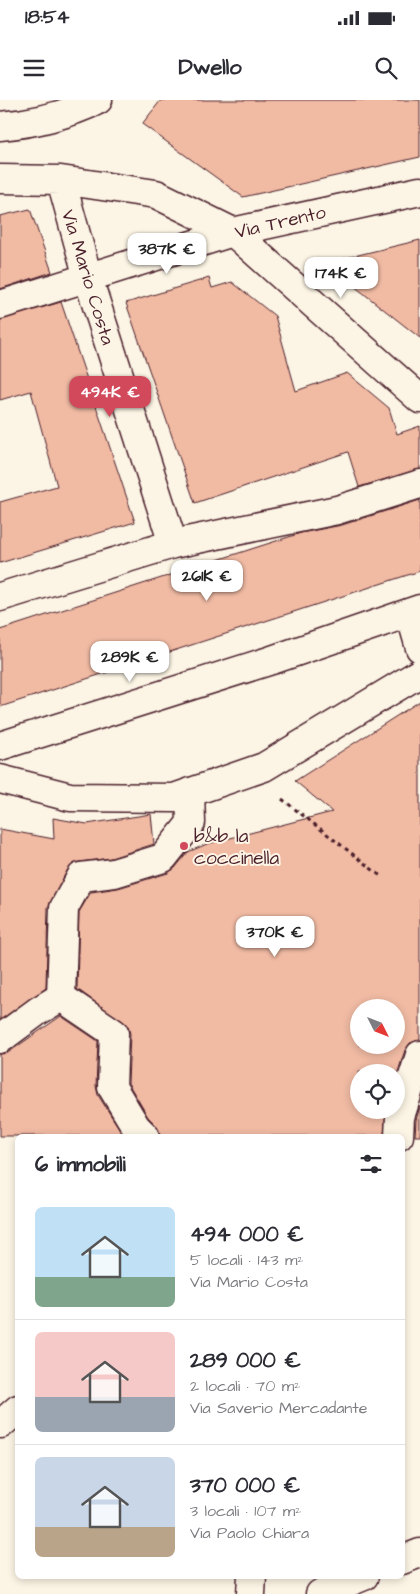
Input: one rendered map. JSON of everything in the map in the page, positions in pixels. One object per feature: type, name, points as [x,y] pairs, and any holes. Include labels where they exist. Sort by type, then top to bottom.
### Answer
[{"type":"street","points":[[0,126],[24,124],[71,113],[98,100]]},
{"type":"street","points":[[0,179],[61,180],[156,194],[233,232],[420,399]]},
{"type":"street","name":"Via Mario Costa","points":[[61,180],[88,278],[173,544]]},
{"type":"street","name":"Via Trento","points":[[0,306],[233,232],[420,192]]},
{"type":"street","points":[[0,597],[173,544],[337,510],[420,484]]},
{"type":"street","points":[[0,746],[272,660],[415,611],[420,648]]},
{"type":"street","points":[[0,779],[70,797],[174,798],[264,767],[420,673]]},
{"type":"street","points":[[61,997],[64,908],[81,877],[114,873],[163,858],[191,823],[190,792]]},
{"type":"street","points":[[0,1039],[38,1011],[61,997]]},
{"type":"street","points":[[61,997],[114,1033],[112,1087],[136,1127],[143,1134]]},
{"type":"street","points":[[399,1134],[400,1117],[419,1057]]},
{"type":"street","points":[[405,1559],[420,1553]]},
{"type":"street","points":[[251,1594],[252,1579]]},
{"type":"street","points":[[320,1594],[357,1579]]},
{"type":"path","points":[[264,767],[272,791],[382,877]]},
{"type":"building","points":[[161,100],[420,100],[420,157],[243,197],[142,124]]},
{"type":"building","points":[[30,209],[52,272],[0,289],[0,216]]},
{"type":"building","points":[[420,240],[420,338],[325,263]]},
{"type":"building","points":[[209,278],[212,288],[232,282],[275,316],[296,391],[347,373],[389,408],[397,434],[420,426],[420,469],[359,487],[348,452],[195,503],[126,303]]},
{"type":"building","points":[[61,302],[135,522],[0,563],[0,502],[57,486],[31,391],[0,400],[0,320]]},
{"type":"building","points":[[420,500],[420,571],[0,707],[0,630],[301,533],[342,525]]},
{"type":"building","points":[[420,701],[420,1040],[410,1043],[405,1050],[405,999],[350,999],[350,1054],[404,1054],[400,1064],[350,1064],[350,1119],[385,1119],[384,1134],[159,1134],[156,1125],[148,1117],[128,1083],[130,1034],[128,1026],[77,989],[79,912],[91,892],[118,888],[168,873],[175,868],[188,852],[207,844],[332,812],[295,781]]},
{"type":"building","points":[[151,814],[154,844],[111,858],[79,862],[68,869],[48,907],[46,988],[0,1020],[0,829],[54,839],[53,818],[87,824]]},
{"type":"building","points":[[61,1016],[98,1041],[96,1086],[98,1095],[123,1134],[15,1134],[15,1136],[0,1136],[0,1054],[9,1052]]},
{"type":"building","points":[[420,1106],[420,1136],[415,1136],[416,1120]]},
{"type":"place","name":"b&b la coccinella","points":[[184,846]]}]
